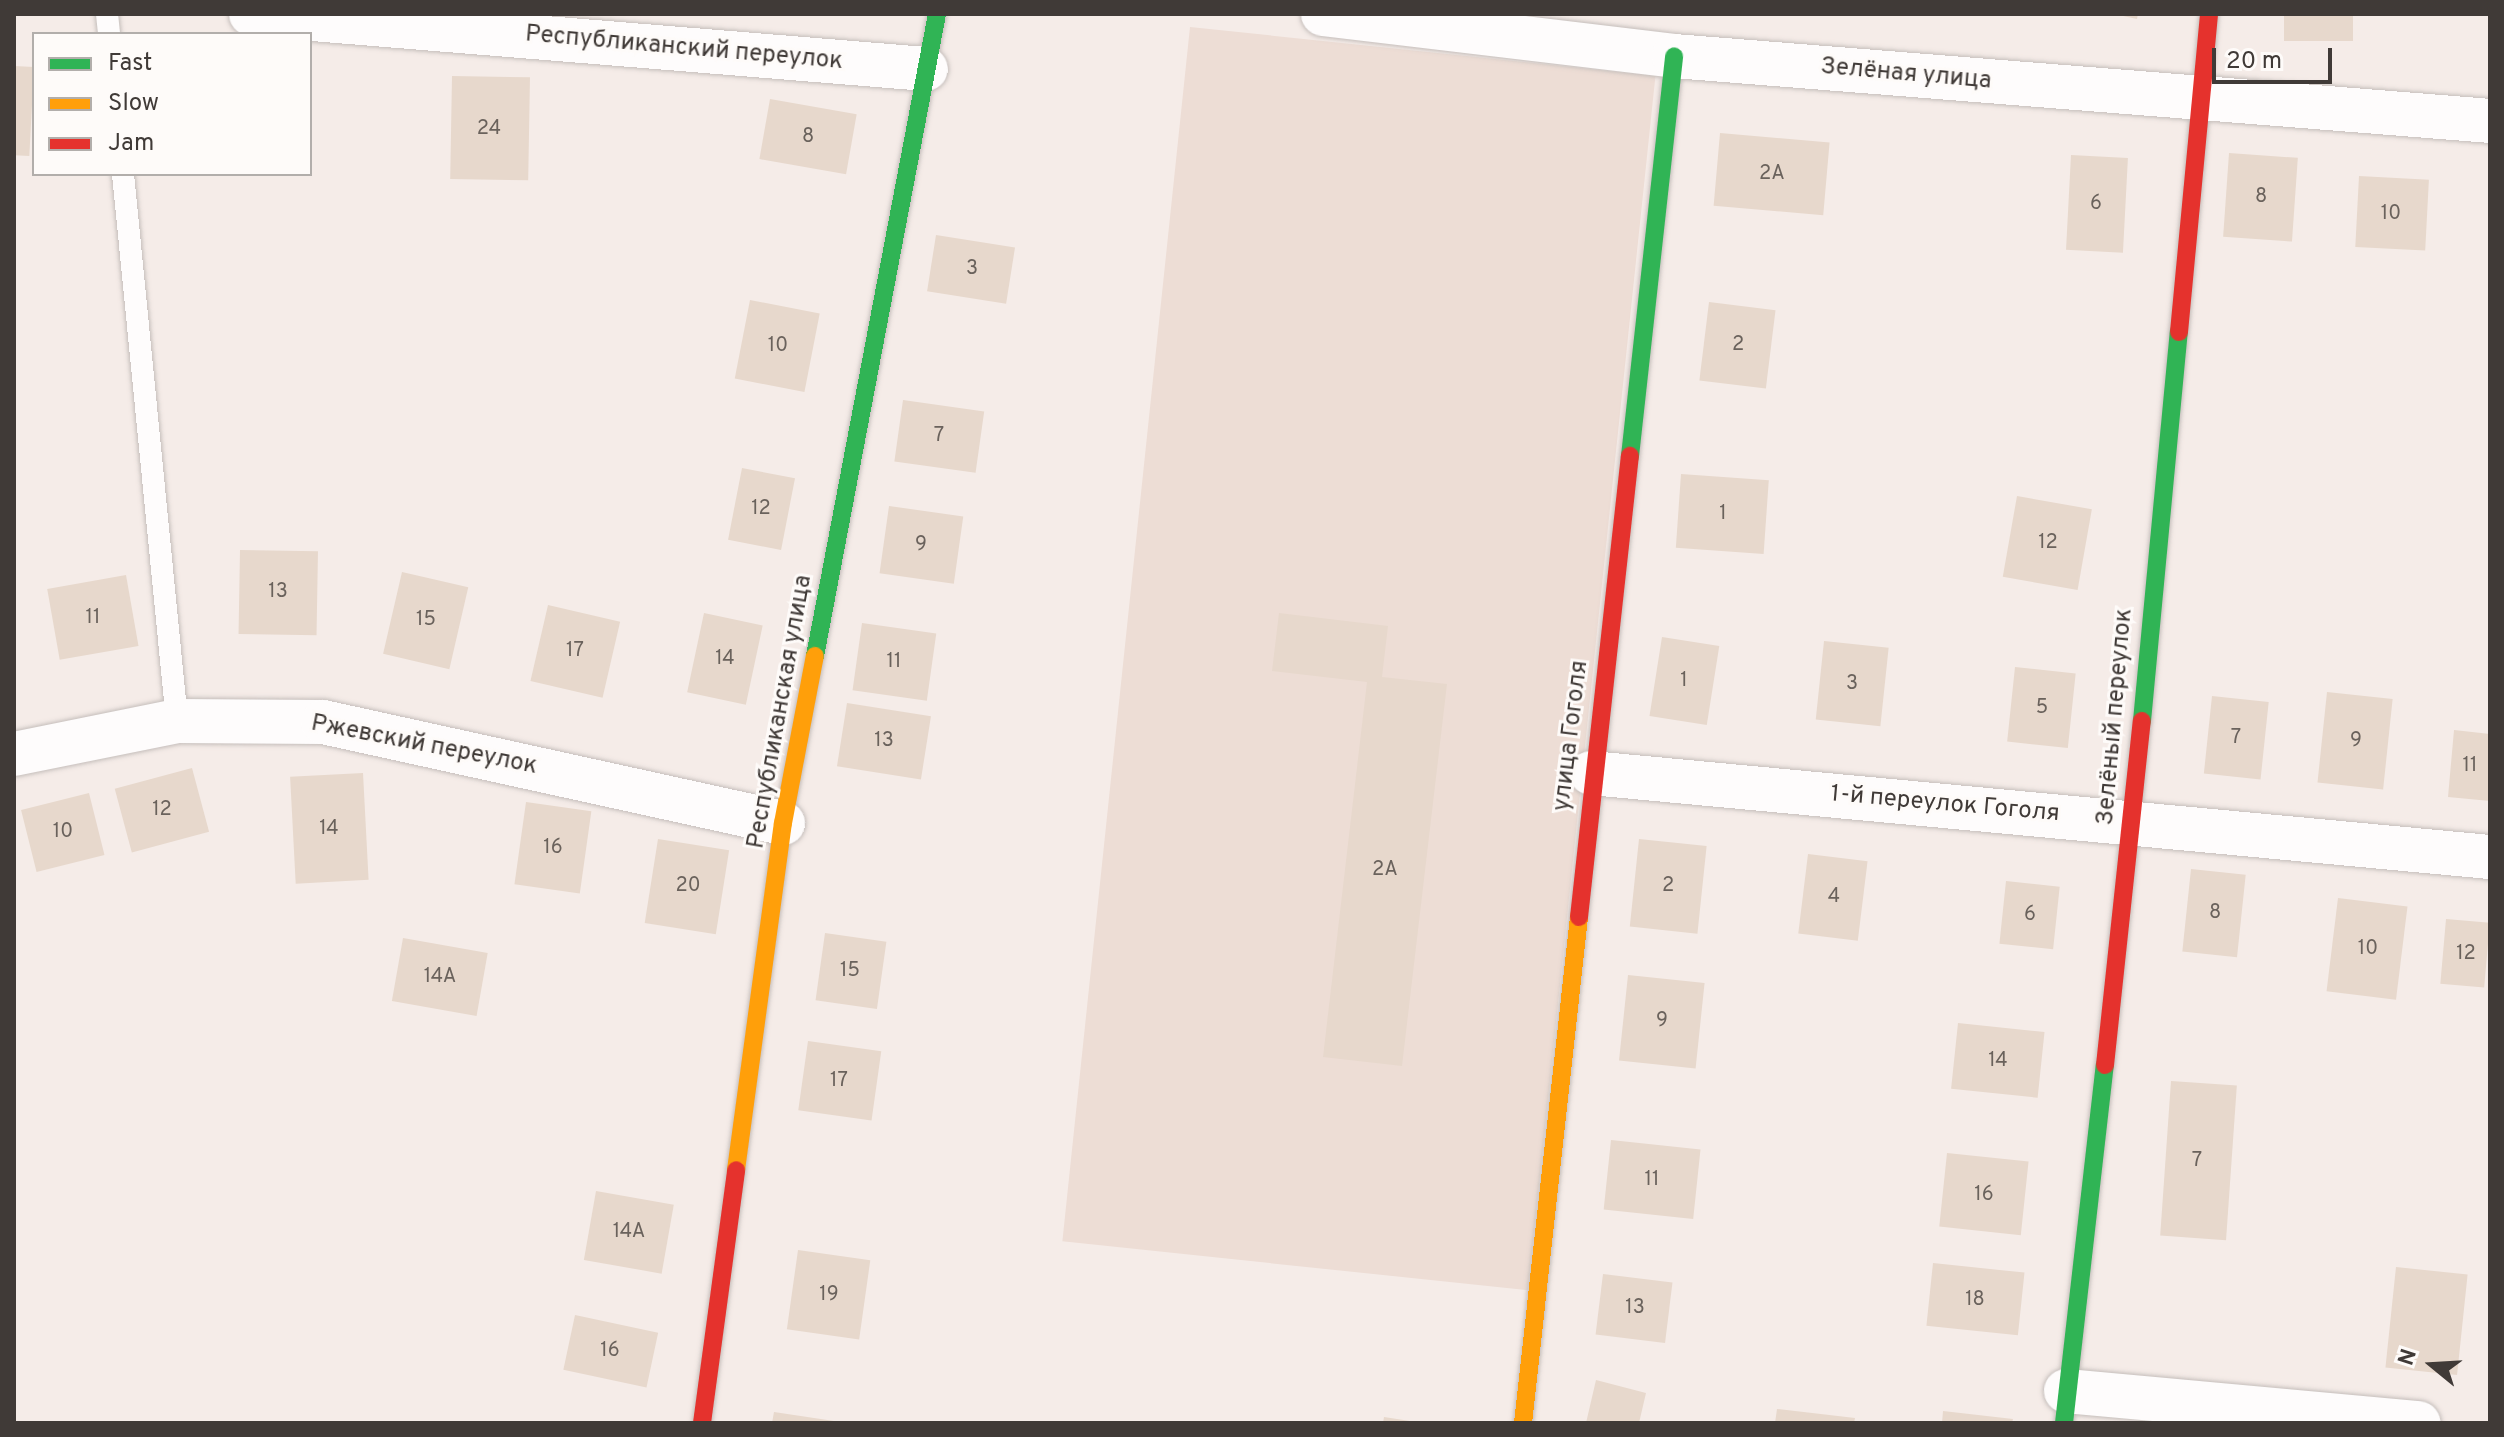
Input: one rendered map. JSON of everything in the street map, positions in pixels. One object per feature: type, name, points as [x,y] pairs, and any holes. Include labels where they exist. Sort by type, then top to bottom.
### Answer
[{"type":"street","name":"Республиканский переулок","points":[[251,14],[926,69]]},
{"type":"street","name":"Республиканская улица","points":[[702,1423],[783,823],[937,14]]},
{"type":"street","name":"Зелёная улица","points":[[1323,14],[1674,56],[2490,121]]},
{"type":"street","name":"Зелёный переулок","points":[[2065,1407],[2132,822],[2209,14]]},
{"type":"street","name":"улица Гоголя","points":[[1523,1423],[1591,773],[1665,185],[1674,56]]},
{"type":"street","name":"Ржевский переулок","points":[[14,754],[177,721],[323,722],[783,823]]},
{"type":"street","name":"1-й переулок Гоголя","points":[[1591,773],[2490,857]]},
{"type":"street","points":[[2065,1407],[2419,1423]]},
{"type":"lane","points":[[123,176],[177,721]]},
{"type":"shaded area","points":[[1190,27],[1655,76],[1528,1290],[1062,1241]]},
{"type":"building","points":[[2114,14],[2138,14],[2137,19]]},
{"type":"building","points":[[2284,14],[2353,14],[2353,41],[2284,41]]},
{"type":"building","points":[[14,66],[32,67],[29,156],[14,155]]},
{"type":"building","points":[[452,76],[530,77],[528,180],[450,179]]},
{"type":"building","points":[[770,99],[857,114],[846,174],[759,159]]},
{"type":"building","points":[[1720,133],[1830,143],[1823,215],[1714,206]]},
{"type":"building","points":[[2229,153],[2298,158],[2292,242],[2223,237]]},
{"type":"building","points":[[2071,155],[2128,158],[2123,253],[2066,250]]},
{"type":"building","points":[[2359,176],[2429,180],[2425,251],[2355,247]]},
{"type":"building","points":[[936,235],[1015,248],[1006,304],[927,291]]},
{"type":"building","points":[[750,300],[820,314],[804,392],[735,379]]},
{"type":"building","points":[[1709,302],[1776,310],[1766,389],[1699,380]]},
{"type":"building","points":[[903,400],[984,411],[976,473],[894,461]]},
{"type":"building","points":[[742,468],[795,478],[781,550],[728,540]]},
{"type":"building","points":[[1681,474],[1769,480],[1764,554],[1676,548]]},
{"type":"building","points":[[2017,496],[2092,509],[2078,590],[2003,577]]},
{"type":"building","points":[[889,506],[963,516],[954,584],[880,573]]},
{"type":"building","points":[[240,550],[318,551],[317,635],[239,634]]},
{"type":"building","points":[[402,572],[468,587],[449,669],[383,654]]},
{"type":"building","points":[[126,575],[139,646],[60,660],[47,589]]},
{"type":"building","points":[[548,605],[620,622],[603,698],[530,681]]},
{"type":"building","points":[[704,613],[763,625],[746,705],[687,692]]},
{"type":"building","points":[[1279,613],[1388,626],[1382,677],[1447,684],[1402,1066],[1323,1057],[1367,682],[1272,671]]},
{"type":"building","points":[[862,623],[936,633],[927,701],[853,690]]},
{"type":"building","points":[[1662,637],[1719,646],[1707,725],[1649,716]]},
{"type":"building","points":[[1824,641],[1889,648],[1880,726],[1816,720]]},
{"type":"building","points":[[2015,667],[2076,673],[2068,748],[2007,742]]},
{"type":"building","points":[[2327,692],[2393,699],[2383,789],[2317,783]]},
{"type":"building","points":[[2212,696],[2269,702],[2261,780],[2204,774]]},
{"type":"building","points":[[847,703],[931,716],[921,780],[837,766]]},
{"type":"building","points":[[2454,730],[2490,734],[2490,801],[2448,797]]},
{"type":"building","points":[[192,768],[209,832],[132,852],[115,789]]},
{"type":"building","points":[[363,773],[369,880],[296,884],[290,777]]},
{"type":"building","points":[[89,793],[104,855],[37,872],[21,810]]},
{"type":"building","points":[[526,802],[591,811],[580,893],[514,884]]},
{"type":"building","points":[[658,839],[729,850],[716,934],[645,923]]},
{"type":"building","points":[[1639,839],[1707,846],[1697,934],[1630,927]]},
{"type":"building","points":[[1808,854],[1868,861],[1858,941],[1798,933]]},
{"type":"building","points":[[2191,869],[2246,875],[2237,957],[2182,952]]},
{"type":"building","points":[[2006,881],[2060,887],[2053,949],[1999,944]]},
{"type":"building","points":[[2338,898],[2407,907],[2396,1000],[2327,991]]},
{"type":"building","points":[[2446,919],[2490,923],[2484,988],[2440,984]]},
{"type":"building","points":[[825,933],[886,942],[877,1009],[816,1000]]},
{"type":"building","points":[[403,938],[488,953],[477,1016],[392,1001]]},
{"type":"building","points":[[1628,975],[1705,983],[1696,1069],[1619,1061]]},
{"type":"building","points":[[1958,1023],[2045,1032],[2038,1098],[1951,1089]]},
{"type":"building","points":[[808,1041],[881,1051],[872,1121],[798,1110]]},
{"type":"building","points":[[2171,1081],[2237,1086],[2226,1240],[2160,1236]]},
{"type":"building","points":[[1611,1140],[1701,1149],[1693,1219],[1604,1210]]},
{"type":"building","points":[[1947,1153],[2029,1162],[2021,1235],[1939,1227]]},
{"type":"building","points":[[596,1191],[674,1205],[662,1274],[584,1260]]},
{"type":"building","points":[[798,1250],[870,1260],[859,1339],[787,1329]]},
{"type":"building","points":[[1933,1263],[2024,1273],[2018,1335],[1926,1326]]},
{"type":"building","points":[[2396,1267],[2468,1275],[2457,1375],[2385,1367]]},
{"type":"building","points":[[1603,1274],[1672,1283],[1665,1343],[1596,1335]]},
{"type":"building","points":[[575,1315],[658,1333],[646,1387],[563,1370]]},
{"type":"building","points":[[1596,1380],[1646,1393],[1639,1423],[1586,1423]]},
{"type":"building","points":[[1777,1409],[1855,1418],[1854,1423],[1775,1423]]},
{"type":"building","points":[[1943,1411],[2013,1419],[2012,1423],[1942,1423]]},
{"type":"building","points":[[774,1412],[834,1421],[834,1423],[772,1423]]},
{"type":"building","points":[[1384,1417],[1410,1421],[1410,1423],[1383,1423]]},
{"type":"traffic: fast","points":[[815,656],[937,14]]},
{"type":"traffic: fast","points":[[1630,456],[1674,56]]},
{"type":"traffic: fast","points":[[2142,721],[2179,332]]},
{"type":"traffic: fast","points":[[2064,1423],[2105,1065]]},
{"type":"traffic: slow","points":[[736,1170],[783,823],[815,656]]},
{"type":"traffic: slow","points":[[1523,1423],[1579,917]]},
{"type":"traffic: jam","points":[[2179,332],[2209,14]]},
{"type":"traffic: jam","points":[[1579,917],[1630,456]]},
{"type":"traffic: jam","points":[[2105,1065],[2142,721]]},
{"type":"traffic: jam","points":[[702,1423],[736,1170]]}]
